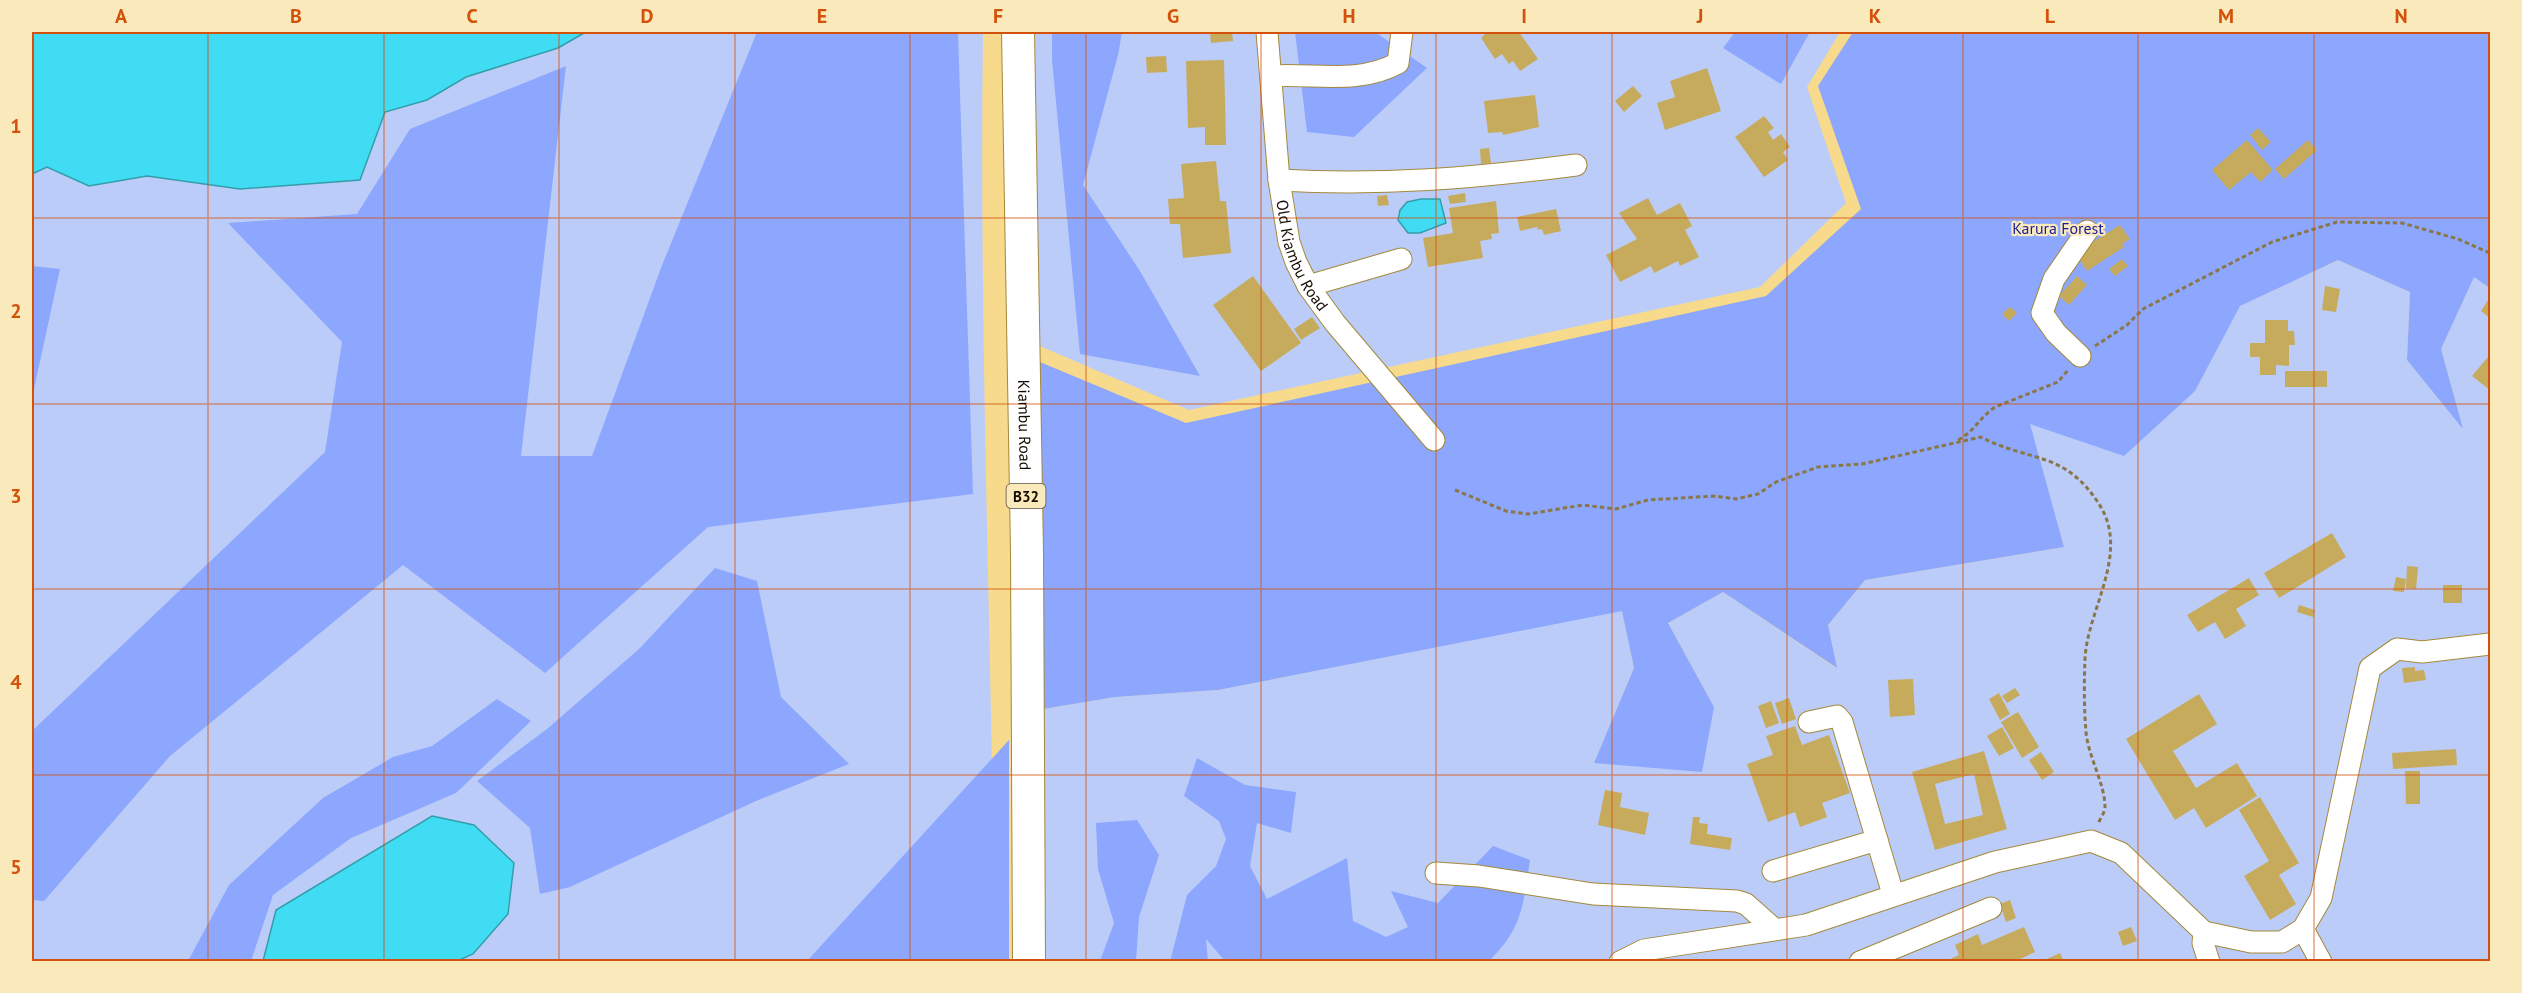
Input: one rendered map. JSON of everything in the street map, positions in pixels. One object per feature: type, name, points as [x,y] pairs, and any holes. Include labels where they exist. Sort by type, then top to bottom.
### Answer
[{"type":"highway","name":"Kiambu Road","points":[[1017,32],[1027,564],[1029,962]]},
{"type":"street","name":"Old Kiambu Road","points":[[1267,32],[1279,180],[1289,242],[1308,286],[1335,323],[1434,440]]},
{"type":"street","points":[[1271,76],[1343,78],[1381,72],[1398,63],[1402,32]]},
{"type":"street","points":[[1279,180],[1344,184],[1424,182],[1576,165]]},
{"type":"street","points":[[2080,356],[2056,333],[2042,313],[2054,279],[2087,231]]},
{"type":"street","points":[[1308,286],[1401,259]]},
{"type":"street","points":[[1620,962],[1644,950],[1728,939],[1806,925],[1893,894],[1995,862],[2091,842],[2121,853],[2204,932],[2251,942],[2282,942],[2303,929],[2321,898],[2370,668],[2397,650],[2422,652],[2490,644]]},
{"type":"street","points":[[1809,722],[1837,716],[1842,722],[1893,894]]},
{"type":"street","points":[[1773,871],[1877,840]]},
{"type":"street","points":[[1436,873],[1479,876],[1593,894],[1737,901],[1753,910],[1774,929]]},
{"type":"street","points":[[1860,962],[1991,908]]},
{"type":"street","points":[[2303,929],[2321,962]]},
{"type":"street","points":[[2204,932],[2203,944],[2210,962]]},
{"type":"path","points":[[1954,443],[1974,432],[1986,413],[1995,407],[2058,382],[2080,356],[2127,325],[2143,309],[2272,242],[2337,222],[2402,223],[2458,239],[2490,253]]},
{"type":"path","points":[[1455,490],[1506,511],[1528,514],[1583,505],[1616,509],[1648,500],[1714,496],[1736,499],[1758,494],[1776,482],[1818,467],[1862,464],[1981,437],[2000,447],[2053,461],[2073,472],[2101,506],[2110,537],[2109,559],[2085,656],[2086,734],[2105,808],[2091,842]]},
{"type":"shaded area","points":[[32,32],[983,32],[984,380],[995,961],[32,961]]},
{"type":"shaded area","points":[[32,32],[586,32],[558,48],[466,77],[427,100],[385,112],[360,180],[240,189],[147,176],[89,186],[47,167],[32,174]]},
{"type":"shaded area","points":[[1032,32],[1840,32],[1807,87],[1846,203],[1760,287],[1189,410],[1035,344]]},
{"type":"shaded area","points":[[1440,199],[1446,223],[1420,233],[1408,233],[1398,220],[1400,210],[1407,202]]},
{"type":"shaded area","points":[[2338,260],[2410,292],[2407,360],[2462,427],[2441,349],[2474,276],[2490,288],[2490,961],[1042,961],[1031,711],[1115,697],[1218,690],[1622,610],[1634,668],[1594,763],[1714,707],[1668,623],[1723,592],[1836,668],[1828,625],[1865,580],[2064,547],[2029,424],[2195,391],[2239,306]]},
{"type":"shaded area","points":[[432,816],[474,825],[514,863],[508,914],[473,954],[455,962],[263,961],[276,910]]},
{"type":"green space","points":[[757,32],[958,32],[973,494],[708,527],[545,673],[403,565],[170,756],[44,901],[32,900],[32,731],[325,452],[342,342],[228,223],[357,214],[410,129],[566,66],[521,456],[592,456],[661,268]]},
{"type":"green space","points":[[1052,32],[1122,32],[1118,55],[1083,185],[1140,271],[1200,376],[1080,354],[1052,60]]},
{"type":"green space","points":[[1295,32],[1375,32],[1427,68],[1354,137],[1307,132]]},
{"type":"green space","points":[[1735,32],[1810,32],[1781,84],[1723,48]]},
{"type":"green space","name":"Karura Forest","points":[[1853,32],[2490,32],[2490,288],[2474,277],[2441,349],[2463,429],[2407,360],[2410,292],[2338,260],[2240,306],[2195,391],[2124,456],[2030,424],[2064,547],[1865,580],[1828,625],[1837,668],[1723,592],[1668,623],[1714,707],[1702,772],[1594,763],[1634,668],[1622,611],[1218,690],[1115,697],[1031,711],[1016,352],[1186,423],[1766,296],[1861,209],[1818,86]]},
{"type":"green space","points":[[32,266],[60,269],[32,398]]},
{"type":"green space","points":[[715,568],[757,581],[781,697],[849,764],[756,801],[570,887],[540,894],[530,828],[477,781],[547,729],[639,649]]},
{"type":"green space","points":[[497,699],[531,721],[456,793],[351,838],[273,895],[251,961],[188,961],[229,885],[323,798],[393,757],[432,746]]},
{"type":"green space","points":[[1009,740],[1009,961],[807,961]]},
{"type":"green space","points":[[1197,758],[1245,785],[1296,792],[1291,833],[1257,823],[1250,866],[1267,899],[1347,858],[1353,921],[1386,937],[1408,927],[1391,891],[1438,903],[1493,846],[1530,860],[1520,915],[1509,938],[1489,961],[1225,961],[1206,939],[1208,961],[1170,962],[1187,895],[1216,866],[1226,839],[1219,821],[1184,796]]},
{"type":"green space","points":[[1137,820],[1159,855],[1139,917],[1136,961],[1100,961],[1114,923],[1098,869],[1096,823]]},
{"type":"building","points":[[1210,32],[1232,32],[1233,41],[1211,43]]},
{"type":"building","points":[[1487,32],[1519,32],[1538,59],[1520,71],[1513,61],[1509,64],[1502,54],[1495,59],[1481,38]]},
{"type":"building","points":[[1166,56],[1167,72],[1147,73],[1146,57]]},
{"type":"building","points":[[1224,60],[1226,145],[1205,145],[1205,127],[1188,128],[1186,61]]},
{"type":"building","points":[[1707,68],[1721,111],[1665,130],[1657,103],[1675,97],[1670,81]]},
{"type":"building","points":[[1633,86],[1642,96],[1624,112],[1615,101]]},
{"type":"building","points":[[1535,95],[1539,127],[1503,135],[1502,132],[1488,133],[1484,101]]},
{"type":"building","points":[[1764,116],[1774,128],[1768,132],[1773,140],[1781,134],[1790,147],[1783,152],[1788,160],[1764,177],[1735,137]]},
{"type":"building","points":[[2258,128],[2271,142],[2262,150],[2250,135]]},
{"type":"building","points":[[2247,140],[2273,170],[2260,182],[2251,172],[2229,190],[2212,170]]},
{"type":"building","points":[[2308,140],[2317,150],[2284,179],[2275,169]]},
{"type":"building","points":[[1489,148],[1491,163],[1481,164],[1480,149]]},
{"type":"building","points":[[1216,161],[1220,201],[1226,201],[1231,253],[1183,258],[1180,224],[1170,224],[1168,199],[1184,198],[1181,164]]},
{"type":"building","points":[[1465,193],[1466,202],[1450,204],[1448,196]]},
{"type":"building","points":[[1387,195],[1389,205],[1378,206],[1377,196]]},
{"type":"building","points":[[1648,198],[1657,215],[1680,203],[1692,226],[1685,230],[1699,257],[1680,266],[1678,261],[1654,273],[1651,266],[1620,282],[1606,255],[1637,239],[1619,213]]},
{"type":"building","points":[[1496,201],[1499,233],[1491,234],[1492,239],[1480,241],[1483,258],[1428,267],[1423,238],[1453,233],[1449,208]]},
{"type":"building","points":[[1556,209],[1561,231],[1544,235],[1542,229],[1538,230],[1537,227],[1520,231],[1517,217]]},
{"type":"building","points":[[2120,225],[2130,239],[2122,244],[2124,247],[2087,271],[2075,253]]},
{"type":"building","points":[[2122,259],[2128,266],[2115,276],[2109,269]]},
{"type":"building","points":[[1253,276],[1301,343],[1261,371],[1213,305]]},
{"type":"building","points":[[2077,276],[2087,285],[2069,305],[2059,296]]},
{"type":"building","points":[[2325,286],[2340,289],[2336,312],[2322,310]]},
{"type":"building","points":[[2490,297],[2490,318],[2481,311]]},
{"type":"building","points":[[2010,307],[2017,313],[2009,321],[2002,314]]},
{"type":"building","points":[[1312,317],[1320,328],[1301,340],[1294,329]]},
{"type":"building","points":[[2265,320],[2288,320],[2288,331],[2294,331],[2295,345],[2289,345],[2289,366],[2276,365],[2276,375],[2260,375],[2260,357],[2250,357],[2250,343],[2265,343]]},
{"type":"building","points":[[2488,357],[2490,359],[2490,390],[2472,376]]},
{"type":"building","points":[[2285,371],[2327,371],[2327,387],[2285,387]]},
{"type":"building","points":[[2332,533],[2346,557],[2279,598],[2264,573]]},
{"type":"building","points":[[2407,566],[2418,567],[2416,589],[2406,588]]},
{"type":"building","points":[[2396,577],[2406,579],[2404,592],[2393,591]]},
{"type":"building","points":[[2249,578],[2259,595],[2236,609],[2246,626],[2225,639],[2215,622],[2198,632],[2187,615]]},
{"type":"building","points":[[2443,585],[2462,585],[2462,603],[2443,603]]},
{"type":"building","points":[[2299,605],[2315,610],[2313,617],[2297,612]]},
{"type":"building","points":[[2415,667],[2415,671],[2424,670],[2426,680],[2404,683],[2402,668]]},
{"type":"building","points":[[1913,679],[1915,715],[1890,717],[1888,680]]},
{"type":"building","points":[[2015,688],[2020,695],[2007,703],[2002,696]]},
{"type":"building","points":[[1999,693],[2010,714],[2000,720],[1989,699]]},
{"type":"building","points":[[2199,694],[2217,724],[2173,751],[2196,788],[2237,763],[2257,796],[2206,828],[2194,808],[2175,820],[2126,739]]},
{"type":"building","points":[[1789,698],[1796,719],[1782,724],[1775,703]]},
{"type":"building","points":[[1771,701],[1779,723],[1766,728],[1758,706]]},
{"type":"building","points":[[2018,712],[2039,747],[2022,758],[2001,722]]},
{"type":"building","points":[[1795,726],[1802,745],[1829,735],[1850,793],[1822,803],[1827,817],[1800,827],[1795,812],[1768,822],[1747,764],[1773,755],[1766,736]]},
{"type":"building","points":[[2002,727],[2014,748],[1999,756],[1987,736]]},
{"type":"building","points":[[2456,749],[2457,765],[2393,769],[2392,753]]},
{"type":"building","points":[[1984,751],[2007,829],[1935,850],[1912,772]],"holes":[[[1974,774],[1983,815],[1945,824],[1935,784]]]},
{"type":"building","points":[[2041,752],[2054,772],[2042,780],[2029,760]]},
{"type":"building","points":[[2405,771],[2420,771],[2420,804],[2406,804]]},
{"type":"building","points":[[1605,790],[1622,793],[1620,807],[1649,813],[1645,835],[1598,825]]},
{"type":"building","points":[[2260,797],[2299,863],[2279,875],[2296,904],[2270,920],[2244,876],[2269,861],[2239,810]]},
{"type":"building","points":[[1693,817],[1700,817],[1699,823],[1708,824],[1707,834],[1732,838],[1730,850],[1690,844]]},
{"type":"building","points":[[2010,900],[2016,918],[2006,922],[2000,904]]},
{"type":"building","points":[[2024,927],[2035,952],[2014,962],[1944,962],[1959,955],[1955,945],[1978,934],[1982,945]]},
{"type":"building","points":[[2131,927],[2137,941],[2123,946],[2118,932]]},
{"type":"building","points":[[2060,953],[2064,962],[2040,962]]}]
